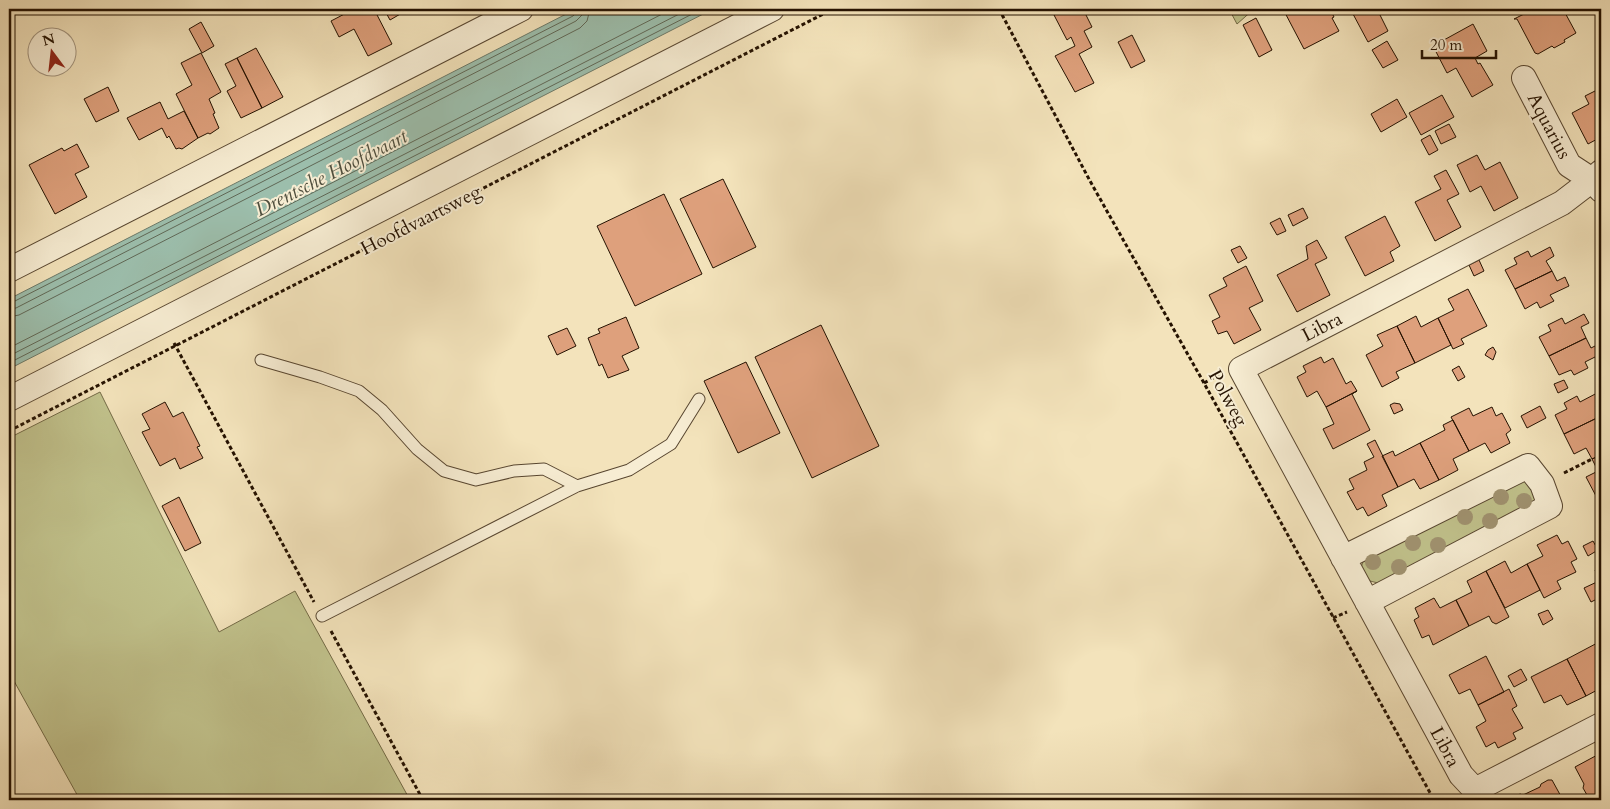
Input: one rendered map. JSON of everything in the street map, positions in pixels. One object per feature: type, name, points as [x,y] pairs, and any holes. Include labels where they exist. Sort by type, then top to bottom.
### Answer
[{"type":"street","points":[[9,270],[521,9]]},
{"type":"street","name":"Hoofdvaartsweg","points":[[9,399],[772,9]]},
{"type":"street","name":"Aquarius","points":[[1524,78],[1569,165],[1598,181]]},
{"type":"street","name":"Libra","points":[[1598,181],[1562,202],[1241,369],[1461,775],[1475,790],[1601,725]]},
{"type":"street","points":[[1343,558],[1528,466],[1542,484],[1550,506],[1368,602]]},
{"type":"lane","points":[[261,360],[320,376],[359,390],[382,410],[417,449],[444,471],[476,480],[514,471],[544,469],[576,486]]},
{"type":"lane","points":[[322,616],[576,486],[629,470],[671,444],[699,399]]},
{"type":"path","name":"Hoofdvaartsweg","points":[[9,431],[833,9]]},
{"type":"path","name":"Polweg","points":[[998,9],[1090,181],[1204,383],[1434,800]]},
{"type":"path","points":[[162,321],[423,800]]},
{"type":"path","points":[[1542,484],[1592,459]]},
{"type":"green space","points":[[1229,9],[1254,9],[1237,24]]},
{"type":"green space","points":[[100,392],[219,632],[295,591],[410,800],[80,800],[9,672],[9,438]]},
{"type":"green space","points":[[1518,479],[1529,483],[1536,495],[1533,505],[1378,583],[1366,580],[1361,568],[1364,558]]},
{"type":"water","name":"Drentsche Hoofdvaart","points":[[576,9],[713,9],[9,369],[9,299]]},
{"type":"building","points":[[354,9],[374,9],[392,44],[368,56],[354,29],[339,37],[331,21]]},
{"type":"building","points":[[384,9],[400,9],[402,13],[390,20]]},
{"type":"building","points":[[1057,9],[1083,9],[1092,27],[1084,31],[1092,47],[1079,54],[1094,83],[1075,92],[1055,56],[1075,46],[1071,37],[1067,40],[1054,15],[1059,13]]},
{"type":"building","points":[[1283,9],[1330,9],[1334,17],[1332,18],[1339,31],[1304,49]]},
{"type":"building","points":[[1364,9],[1377,9],[1388,31],[1368,42],[1353,14]]},
{"type":"building","points":[[1534,9],[1563,9],[1576,33],[1554,48],[1552,46],[1538,54],[1535,53],[1517,19],[1514,19]]},
{"type":"building","points":[[1256,18],[1272,50],[1259,57],[1243,25]]},
{"type":"building","points":[[201,22],[214,46],[202,53],[189,29]]},
{"type":"building","points":[[1473,24],[1487,51],[1475,58],[1493,85],[1472,97],[1456,68],[1447,73],[1433,46]]},
{"type":"building","points":[[1132,35],[1145,61],[1131,68],[1118,42]]},
{"type":"building","points":[[1387,41],[1398,60],[1383,68],[1372,50]]},
{"type":"building","points":[[256,48],[283,97],[262,108],[237,58]]},
{"type":"building","points":[[201,53],[221,92],[209,99],[219,128],[210,134],[208,133],[198,138],[176,94],[192,85],[181,63]]},
{"type":"building","points":[[237,58],[262,108],[241,118],[227,91],[236,86],[225,64]]},
{"type":"building","points":[[108,87],[119,111],[96,122],[84,99]]},
{"type":"building","points":[[1601,88],[1601,137],[1588,144],[1572,113],[1589,104],[1585,96]]},
{"type":"building","points":[[1442,95],[1454,117],[1421,135],[1409,113]]},
{"type":"building","points":[[1397,99],[1407,117],[1381,132],[1371,114]]},
{"type":"building","points":[[160,102],[168,119],[184,111],[198,138],[182,149],[176,149],[162,128],[139,140],[127,118]]},
{"type":"building","points":[[1449,124],[1456,137],[1441,144],[1435,131]]},
{"type":"building","points":[[1430,135],[1438,150],[1429,155],[1421,140]]},
{"type":"building","points":[[77,144],[89,167],[75,174],[87,197],[55,214],[29,165],[62,148],[64,151]]},
{"type":"building","points":[[1477,155],[1485,170],[1500,162],[1518,198],[1494,211],[1481,186],[1470,192],[1457,165]]},
{"type":"building","points":[[1446,170],[1459,194],[1447,200],[1461,227],[1435,241],[1415,202],[1441,189],[1434,176]]},
{"type":"building","points":[[723,179],[756,247],[713,268],[680,199]]},
{"type":"building","points":[[664,194],[702,274],[635,306],[597,226]]},
{"type":"building","points":[[1303,208],[1308,218],[1293,226],[1288,215]]},
{"type":"building","points":[[1385,216],[1400,246],[1390,252],[1394,261],[1365,276],[1345,237]]},
{"type":"building","points":[[1280,218],[1286,231],[1277,235],[1270,223]]},
{"type":"building","points":[[1317,240],[1327,258],[1315,264],[1330,295],[1297,312],[1277,275],[1308,259],[1306,246]]},
{"type":"building","points":[[1240,246],[1247,258],[1238,263],[1231,250]]},
{"type":"building","points":[[1550,247],[1554,256],[1546,261],[1552,271],[1515,289],[1505,270],[1517,264],[1514,258],[1528,251],[1531,257]]},
{"type":"building","points":[[1479,260],[1484,271],[1474,276],[1469,265]]},
{"type":"building","points":[[1246,266],[1263,301],[1249,308],[1261,330],[1234,344],[1227,331],[1218,334],[1212,321],[1220,317],[1209,295],[1227,286],[1223,278]]},
{"type":"building","points":[[1552,271],[1557,281],[1565,277],[1569,286],[1550,295],[1554,301],[1540,308],[1537,302],[1525,309],[1515,289]]},
{"type":"building","points":[[1468,289],[1487,326],[1461,339],[1464,344],[1453,349],[1438,318],[1454,310],[1448,299]]},
{"type":"building","points":[[1584,314],[1589,323],[1581,327],[1586,338],[1549,356],[1539,337],[1551,331],[1548,325],[1562,318],[1565,324]]},
{"type":"building","points":[[1416,316],[1421,327],[1438,318],[1451,345],[1415,363],[1397,326]]},
{"type":"building","points":[[626,317],[639,348],[622,356],[629,370],[608,378],[602,364],[599,366],[588,338],[600,333],[598,329]]},
{"type":"building","points":[[821,325],[879,446],[812,478],[755,357]]},
{"type":"building","points":[[1397,326],[1415,363],[1396,372],[1399,378],[1382,387],[1366,355],[1383,346],[1377,335]]},
{"type":"building","points":[[567,328],[576,346],[557,355],[548,336]]},
{"type":"building","points":[[1586,338],[1591,348],[1599,344],[1601,354],[1585,362],[1588,368],[1574,375],[1571,370],[1559,375],[1549,356]]},
{"type":"building","points":[[1493,347],[1496,352],[1493,360],[1485,355]]},
{"type":"building","points":[[1321,357],[1324,363],[1333,358],[1346,384],[1351,381],[1357,391],[1326,407],[1317,391],[1307,397],[1297,377],[1306,372],[1303,366]]},
{"type":"building","points":[[746,362],[780,433],[738,453],[704,381]]},
{"type":"building","points":[[1459,366],[1465,377],[1458,381],[1452,370]]},
{"type":"building","points":[[1564,380],[1568,388],[1558,393],[1554,384]]},
{"type":"building","points":[[1357,391],[1352,394],[1370,430],[1333,449],[1323,429],[1334,424],[1326,407]]},
{"type":"building","points":[[1599,392],[1601,403],[1596,406],[1601,416],[1564,434],[1555,415],[1567,409],[1564,403],[1577,396],[1580,402]]},
{"type":"building","points":[[165,402],[173,417],[183,412],[200,446],[197,447],[203,458],[180,469],[175,458],[160,466],[142,432],[150,429],[142,414]]},
{"type":"building","points":[[1394,403],[1400,404],[1403,410],[1394,414],[1390,405]]},
{"type":"building","points":[[1540,406],[1546,418],[1527,428],[1521,416]]},
{"type":"building","points":[[1492,407],[1496,416],[1502,413],[1511,430],[1506,434],[1510,443],[1491,453],[1485,443],[1469,451],[1451,417],[1469,408],[1473,416]]},
{"type":"building","points":[[1601,416],[1601,455],[1592,459],[1586,448],[1574,454],[1564,434]]},
{"type":"building","points":[[1453,420],[1469,451],[1453,459],[1458,470],[1439,480],[1420,443],[1445,430],[1443,425]]},
{"type":"building","points":[[1375,440],[1398,487],[1382,495],[1387,506],[1368,516],[1363,507],[1357,510],[1347,492],[1354,489],[1349,479],[1367,470],[1364,462],[1374,457],[1367,444]]},
{"type":"building","points":[[1420,443],[1439,480],[1420,489],[1414,479],[1398,487],[1382,456],[1393,451],[1395,456]]},
{"type":"building","points":[[1601,455],[1601,493],[1596,496],[1586,477],[1598,471],[1592,459]]},
{"type":"building","points":[[1601,493],[1601,506],[1596,496]]},
{"type":"building","points":[[179,497],[201,543],[185,551],[162,506]]},
{"type":"building","points":[[1557,535],[1562,544],[1568,541],[1577,559],[1571,562],[1576,572],[1557,581],[1561,589],[1544,598],[1527,564],[1543,556],[1537,545]]},
{"type":"building","points":[[1593,541],[1598,550],[1588,556],[1583,546]]},
{"type":"building","points":[[1505,561],[1511,573],[1527,564],[1540,590],[1505,608],[1486,571]]},
{"type":"building","points":[[1601,567],[1601,579],[1600,580],[1595,570]]},
{"type":"building","points":[[1486,571],[1509,617],[1496,624],[1492,622],[1489,616],[1469,626],[1456,600],[1472,592],[1467,581]]},
{"type":"building","points":[[1599,581],[1601,584],[1601,597],[1591,602],[1584,588]]},
{"type":"building","points":[[1434,598],[1440,608],[1456,600],[1469,626],[1433,645],[1429,635],[1422,638],[1414,620],[1419,617],[1415,608]]},
{"type":"building","points":[[1548,610],[1553,619],[1543,625],[1538,614]]},
{"type":"building","points":[[1601,641],[1601,688],[1586,696],[1567,659]]},
{"type":"building","points":[[1486,656],[1504,692],[1478,705],[1470,689],[1459,694],[1449,675]]},
{"type":"building","points":[[1567,659],[1586,696],[1567,705],[1561,695],[1544,703],[1531,677]]},
{"type":"building","points":[[1521,669],[1527,680],[1514,687],[1508,676]]},
{"type":"building","points":[[1509,689],[1517,706],[1512,709],[1523,728],[1513,733],[1516,739],[1498,748],[1495,742],[1486,747],[1476,727],[1486,721],[1478,705]]},
{"type":"building","points":[[1601,753],[1601,800],[1592,800],[1583,788],[1584,784],[1575,767]]},
{"type":"building","points":[[1552,780],[1563,800],[1513,800],[1513,798],[1520,794],[1523,795],[1540,787],[1541,784]]}]
